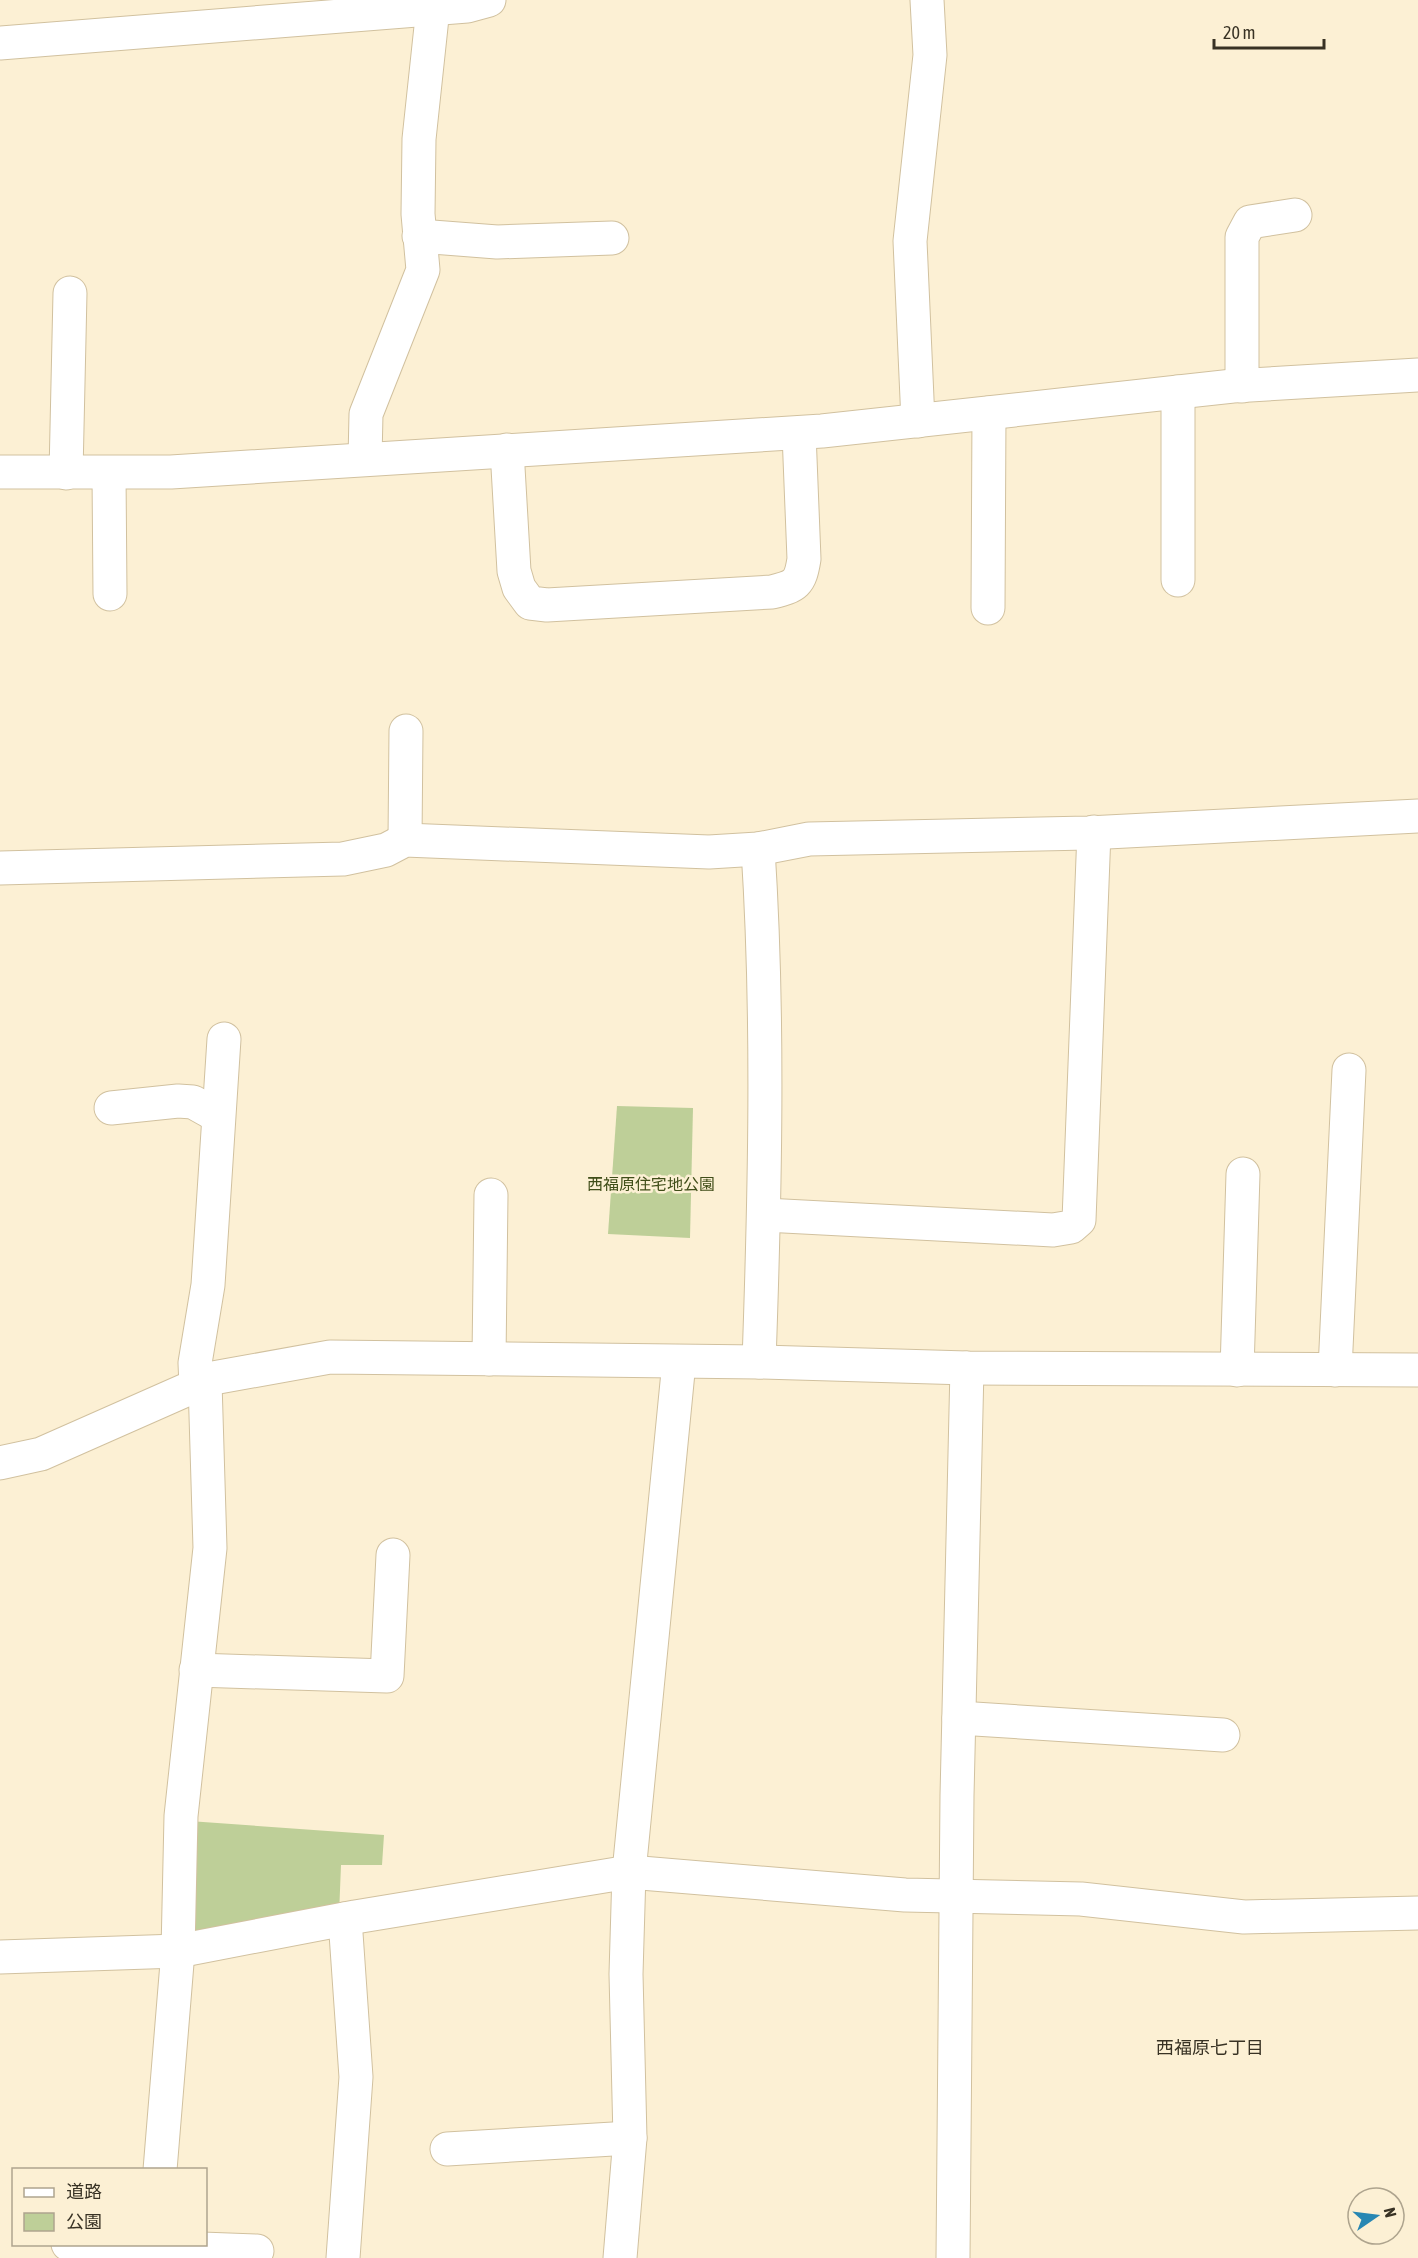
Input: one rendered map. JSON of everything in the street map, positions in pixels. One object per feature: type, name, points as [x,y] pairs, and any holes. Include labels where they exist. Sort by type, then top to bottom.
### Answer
[{"type":"street","points":[[0,43],[433,8],[478,4],[489,0]]},
{"type":"street","points":[[918,421],[910,241],[930,55],[927,0]]},
{"type":"street","points":[[365,459],[366,414],[423,270],[419,236],[419,139],[433,8]]},
{"type":"street","points":[[1242,386],[1242,237],[1245,227],[1250,222],[1295,215]]},
{"type":"street","points":[[419,236],[497,242],[612,238]]},
{"type":"street","points":[[66,473],[70,292]]},
{"type":"street","points":[[0,472],[171,472],[799,433],[1242,386],[1418,375]]},
{"type":"street","points":[[1178,393],[1178,580]]},
{"type":"street","points":[[988,608],[989,413]]},
{"type":"street","points":[[507,450],[514,572],[519,588],[530,603],[547,605],[760,593],[792,587],[802,576],[804,559],[799,433]]},
{"type":"street","points":[[109,473],[110,594]]},
{"type":"street","points":[[405,840],[406,731]]},
{"type":"street","points":[[0,868],[343,858],[386,850],[405,840],[709,852],[758,849],[809,839],[1094,832],[1418,816]]},
{"type":"street","points":[[765,1215],[1053,1230],[1071,1227],[1079,1220],[1094,832]]},
{"type":"street","points":[[758,849],[762,919],[765,1215],[759,1362]]},
{"type":"street","points":[[160,2168],[178,1951],[181,1816],[210,1548],[200,1384],[195,1363],[208,1285],[224,1039]]},
{"type":"street","points":[[1335,1370],[1349,1070]]},
{"type":"street","points":[[111,1108],[178,1101],[193,1102],[218,1116]]},
{"type":"street","points":[[1237,1370],[1243,1174]]},
{"type":"street","points":[[489,1359],[491,1195]]},
{"type":"street","points":[[0,1463],[41,1454],[213,1378],[330,1357],[759,1362],[967,1368],[1418,1370]]},
{"type":"street","points":[[620,2258],[630,2138],[626,1974],[629,1872],[679,1362]]},
{"type":"street","points":[[953,2258],[959,1718],[967,1368]]},
{"type":"street","points":[[196,1670],[387,1676],[393,1555]]},
{"type":"street","points":[[959,1718],[1223,1735]]},
{"type":"street","points":[[0,1957],[178,1951],[345,1919],[629,1872],[905,1895],[1081,1899],[1244,1917],[1418,1913]]},
{"type":"street","points":[[343,2258],[356,2077],[345,1919]]},
{"type":"street","points":[[447,2149],[630,2138]]},
{"type":"street","points":[[97,2246],[154,2250],[257,2251]]},
{"type":"green space","name":"西福原住宅地公園","points":[[617,1106],[693,1108],[690,1238],[608,1234]]},
{"type":"green space","points":[[189,1821],[384,1835],[382,1865],[341,1865],[339,1915],[186,1942]]},
{"type":"district","name":"西福原七丁目","points":[[1210,2047]]}]
